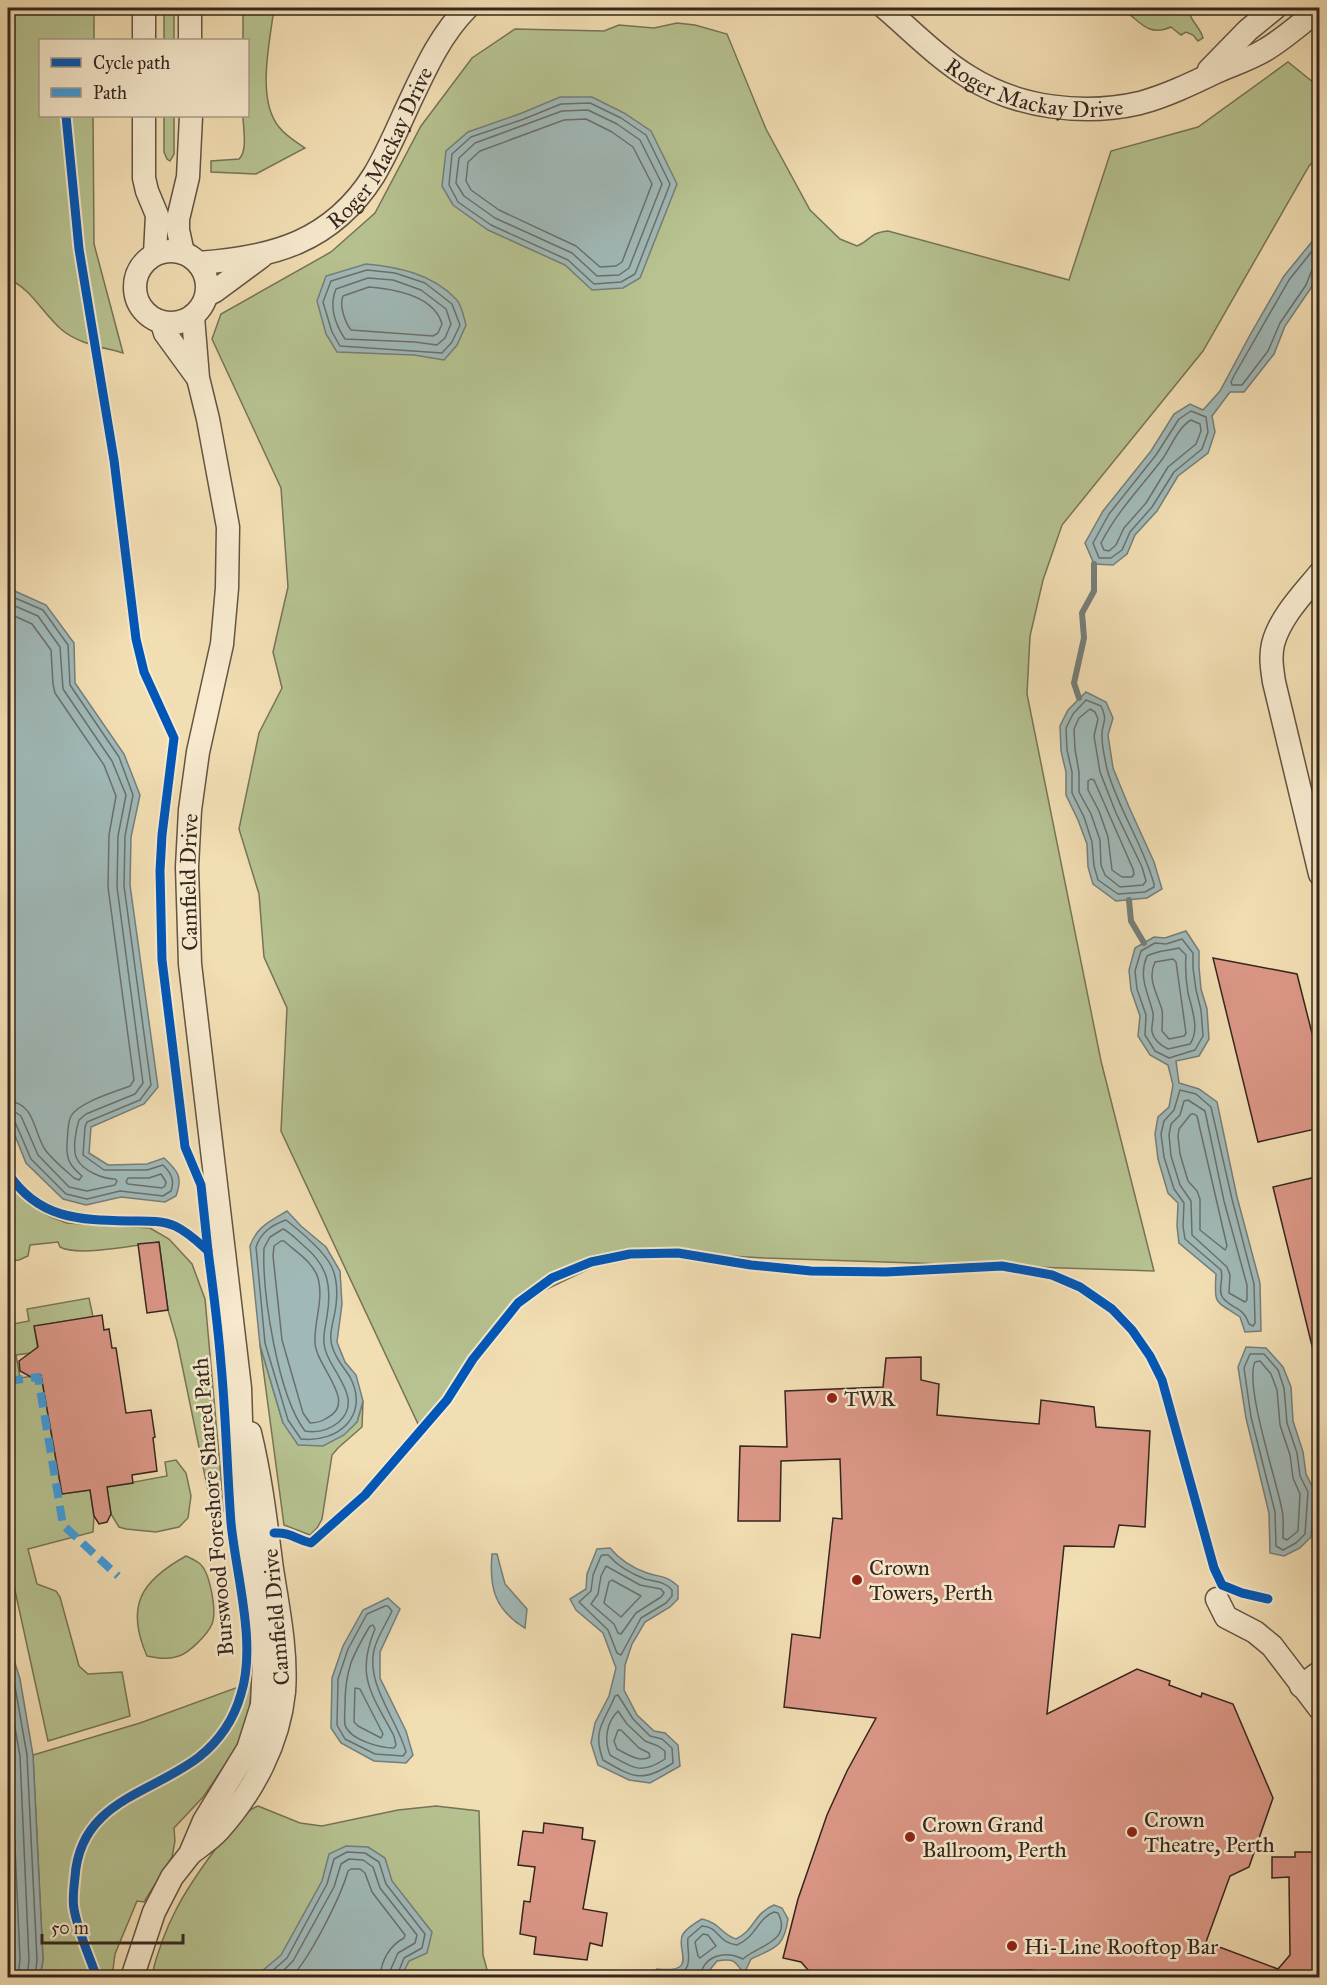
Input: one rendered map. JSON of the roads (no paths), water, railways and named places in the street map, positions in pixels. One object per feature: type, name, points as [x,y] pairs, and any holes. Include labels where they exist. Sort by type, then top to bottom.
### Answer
[{"type":"street","points":[[144,8],[144,39]]},
{"type":"street","points":[[190,8],[190,39]]},
{"type":"street","name":"Roger Mackay Drive","points":[[265,254],[289,247],[315,234],[338,217],[359,196],[375,172],[433,55],[455,20],[467,8]]},
{"type":"street","name":"Roger Mackay Drive","points":[[885,8],[938,55],[969,78],[1032,103],[1068,108],[1122,106],[1169,94],[1267,49],[1320,9]]},
{"type":"street","name":"Roger Mackay Drive","points":[[1200,80],[1248,30],[1275,8]]},
{"type":"street","points":[[144,117],[144,177],[157,215],[156,254]]},
{"type":"street","points":[[191,117],[188,177],[177,219],[178,230],[191,258],[204,272],[207,295],[193,317],[172,324],[162,323],[143,311],[137,301],[134,291],[139,269],[146,260],[156,254],[165,251],[191,258],[256,257],[265,254]]},
{"type":"street","points":[[207,295],[265,254]]},
{"type":"street","points":[[193,317],[198,378]]},
{"type":"street","points":[[162,323],[165,333],[198,378]]},
{"type":"street","name":"Camfield Drive","points":[[132,1977],[154,1912],[172,1877],[190,1854],[204,1821],[248,1749],[256,1729],[263,1697],[264,1659],[244,1516],[240,1388],[190,964],[187,867],[190,810],[198,753],[222,644],[227,588],[228,527],[198,378]]},
{"type":"street","points":[[1320,573],[1280,627],[1273,644],[1271,660],[1274,682],[1320,874]]},
{"type":"street","points":[[1217,1599],[1226,1617],[1249,1629],[1272,1646],[1320,1709]]},
{"type":"street","points":[[1301,1686],[1320,1672]]},
{"type":"water","points":[[560,97],[592,97],[624,113],[651,131],[677,184],[640,278],[623,288],[592,290],[565,265],[488,230],[453,205],[442,186],[446,151],[468,132]]},
{"type":"water","points":[[1319,233],[1319,267],[1311,288],[1285,326],[1274,354],[1244,392],[1230,392],[1212,416],[1215,432],[1208,453],[1178,476],[1157,511],[1135,535],[1127,554],[1113,565],[1094,564],[1085,543],[1103,511],[1151,451],[1174,414],[1190,404],[1203,410],[1220,391],[1284,276]]},
{"type":"water","points":[[366,264],[414,273],[436,283],[456,299],[466,325],[457,345],[444,360],[414,355],[337,352],[326,334],[317,301],[326,276]]},
{"type":"water","points":[[8,588],[46,605],[74,643],[75,683],[124,754],[140,795],[131,837],[130,885],[158,1087],[144,1104],[91,1127],[89,1153],[108,1165],[147,1164],[164,1158],[176,1171],[179,1179],[176,1196],[165,1202],[121,1197],[86,1205],[63,1199],[26,1163],[8,1118]]},
{"type":"water","points":[[1086,692],[1106,702],[1113,718],[1108,735],[1113,768],[1154,862],[1162,889],[1147,898],[1116,901],[1093,884],[1088,867],[1087,844],[1066,795],[1066,772],[1061,751],[1060,726],[1068,710]]},
{"type":"water","points":[[1186,931],[1199,951],[1201,989],[1207,1009],[1209,1039],[1199,1056],[1176,1061],[1179,1083],[1199,1089],[1217,1102],[1237,1197],[1260,1283],[1261,1331],[1245,1332],[1240,1317],[1221,1304],[1216,1297],[1216,1274],[1179,1243],[1178,1203],[1168,1193],[1158,1159],[1155,1134],[1158,1117],[1169,1107],[1173,1085],[1168,1065],[1150,1055],[1138,1036],[1140,1016],[1131,990],[1129,970],[1135,948],[1154,937],[1165,938]]},
{"type":"water","points":[[287,1211],[326,1247],[340,1271],[342,1304],[337,1342],[345,1362],[356,1375],[363,1401],[357,1422],[344,1435],[323,1446],[298,1445],[283,1423],[260,1345],[250,1246],[261,1229]]},
{"type":"water","points":[[1246,1347],[1266,1348],[1283,1367],[1291,1387],[1293,1421],[1303,1452],[1306,1474],[1314,1490],[1311,1537],[1300,1548],[1284,1556],[1270,1553],[1269,1513],[1246,1418],[1238,1367]]},
{"type":"water","points":[[610,1548],[632,1566],[666,1578],[678,1586],[678,1599],[670,1607],[645,1622],[632,1644],[625,1665],[624,1690],[637,1715],[654,1731],[665,1733],[678,1745],[680,1766],[650,1783],[629,1780],[598,1765],[591,1743],[595,1723],[609,1696],[616,1668],[603,1633],[576,1610],[570,1599],[586,1589],[587,1574],[597,1549]]},
{"type":"water","points":[[492,1554],[497,1554],[505,1584],[527,1609],[525,1628],[507,1614],[496,1597],[493,1588]]},
{"type":"water","points":[[388,1598],[400,1609],[380,1652],[380,1678],[406,1731],[413,1755],[406,1763],[374,1761],[341,1743],[331,1728],[332,1678],[343,1646],[363,1610]]},
{"type":"water","points":[[8,1641],[20,1679],[33,1755],[43,1960],[40,1977],[8,1977]]},
{"type":"water","points":[[346,1846],[368,1847],[385,1858],[392,1881],[432,1932],[427,1953],[409,1961],[401,1977],[255,1977],[281,1955],[322,1881],[329,1854]]},
{"type":"water","points":[[774,1905],[782,1908],[788,1919],[784,1936],[777,1946],[751,1959],[744,1974],[736,1963],[727,1960],[717,1961],[704,1977],[647,1977],[657,1969],[670,1970],[682,1964],[683,1934],[702,1919],[713,1923],[736,1939],[747,1931],[767,1908]]},
{"type":"waterway","points":[[1079,698],[1074,683],[1084,638],[1082,613],[1094,591],[1094,564]]},
{"type":"waterway","points":[[1129,900],[1131,921],[1144,943]]},
{"type":"place","name":"TWR","points":[[832,1398]]},
{"type":"place","name":"Crown Towers, Perth","points":[[857,1580]]},
{"type":"place","name":"Crown Theatre, Perth","points":[[1132,1832]]},
{"type":"place","name":"Crown Grand Ballroom, Perth","points":[[910,1837]]},
{"type":"place","name":"Hi-Line Rooftop Bar","points":[[1012,1946]]}]
